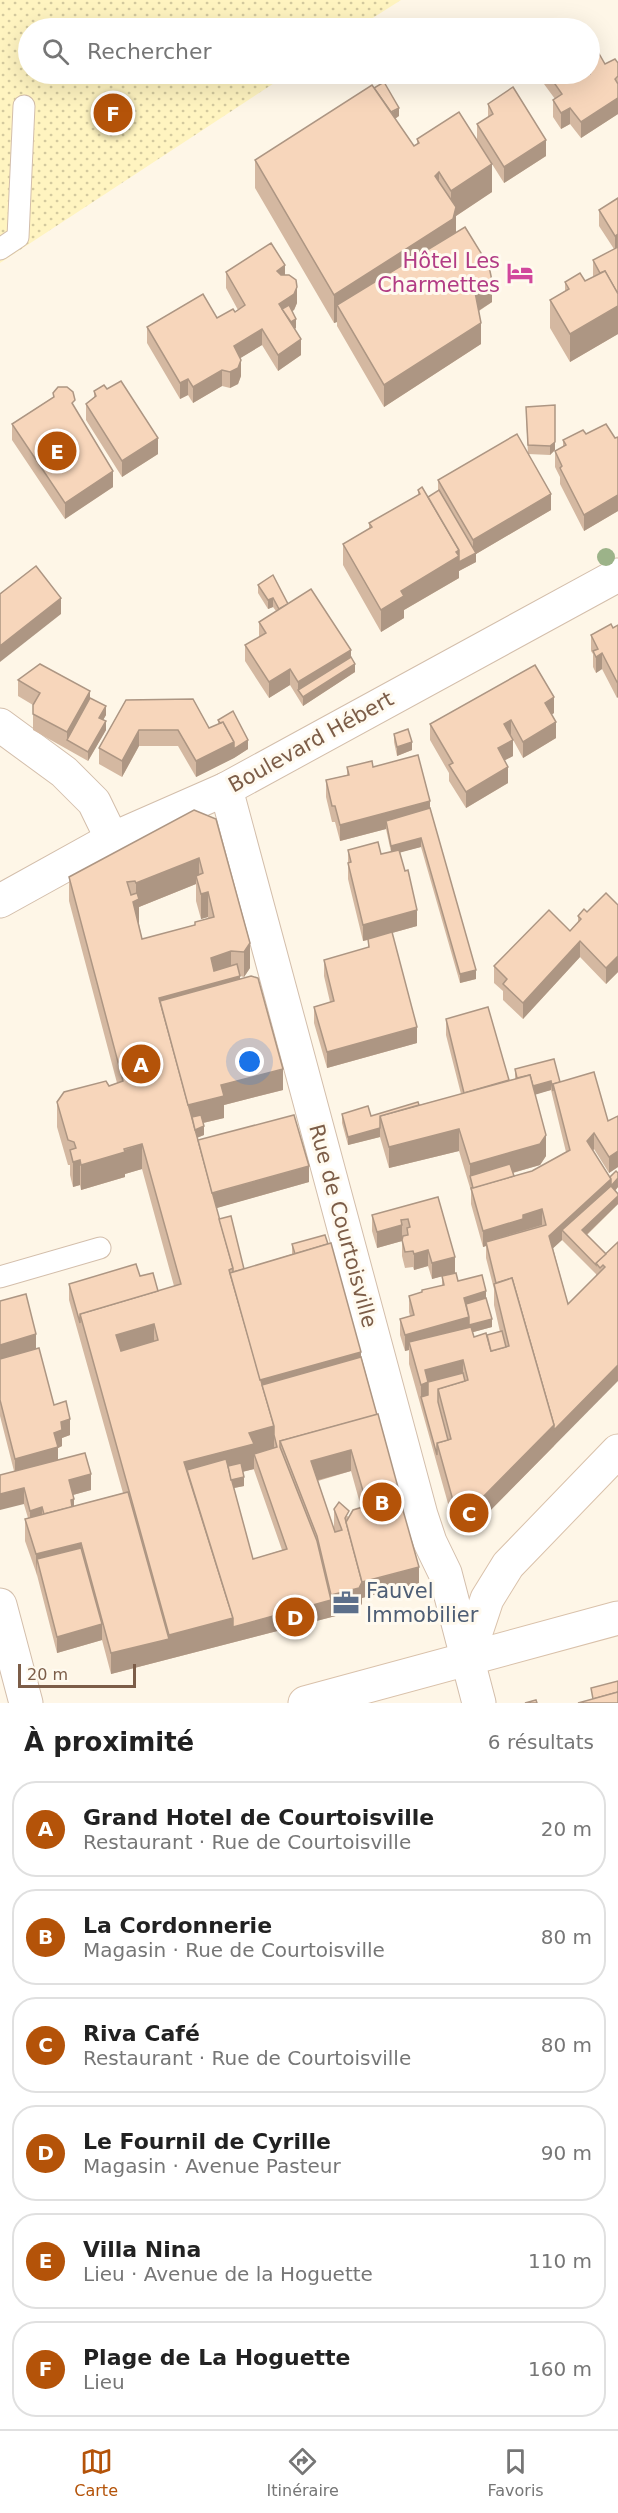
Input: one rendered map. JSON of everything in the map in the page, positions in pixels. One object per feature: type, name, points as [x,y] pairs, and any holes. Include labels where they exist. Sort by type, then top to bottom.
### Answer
[{"type":"street","name":"Boulevard Hébert","points":[[0,902],[112,839],[226,789],[618,575]]},
{"type":"street","points":[[0,725],[64,772],[94,802],[112,839]]},
{"type":"street","name":"Rue de Courtoisville","points":[[226,789],[421,1515],[430,1542],[445,1573],[479,1703]]},
{"type":"street","points":[[467,1659],[487,1599],[508,1565],[618,1451]]},
{"type":"street","points":[[0,1605],[26,1703]]},
{"type":"street","points":[[305,1703],[618,1618]]},
{"type":"lane","points":[[0,249],[18,237],[24,106]]},
{"type":"lane","points":[[0,1277],[100,1248]]},
{"type":"sand","points":[[0,0],[401,0],[373,18],[18,18],[18,84],[273,84],[0,263]]},
{"type":"building","points":[[600,55],[605,64],[615,59],[618,63],[618,76],[615,79],[618,84],[618,98],[581,122],[570,108],[561,113],[553,100],[562,94],[555,84],[600,84]]},
{"type":"building","points":[[385,84],[399,108],[391,112],[374,88]]},
{"type":"building","points":[[372,85],[414,146],[419,143],[417,139],[459,112],[492,164],[451,191],[439,172],[435,176],[456,207],[453,219],[334,295],[255,160]]},
{"type":"building","points":[[513,87],[546,140],[504,167],[477,124],[493,114],[488,104]]},
{"type":"building","points":[[618,198],[618,234],[615,236],[599,210]]},
{"type":"building","points":[[465,227],[489,266],[492,281],[475,292],[481,323],[384,385],[337,305]]},
{"type":"building","points":[[271,243],[285,265],[277,271],[281,275],[289,275],[296,280],[297,287],[294,294],[279,304],[301,339],[278,355],[262,329],[234,346],[241,360],[238,368],[230,372],[222,370],[193,387],[188,379],[180,383],[147,327],[203,294],[217,318],[233,309],[235,312],[245,305],[226,272]]},
{"type":"building","points":[[618,247],[618,294],[605,271],[600,273],[593,260]]},
{"type":"building","points":[[605,271],[618,294],[618,306],[570,334],[550,300],[569,289],[565,282],[580,273],[585,281]]},
{"type":"building","points":[[289,305],[296,319],[291,322],[282,309]]},
{"type":"building","points":[[121,381],[158,438],[122,461],[86,404],[96,396],[94,391],[104,385],[107,389]]},
{"type":"building","points":[[58,387],[67,387],[73,392],[75,400],[72,403],[113,471],[65,503],[12,424],[54,397],[53,393]]},
{"type":"building","points":[[555,405],[555,442],[550,446],[528,445],[526,407]]},
{"type":"building","points":[[606,424],[615,438],[618,437],[618,495],[584,515],[560,468],[562,466],[555,451],[566,445],[563,440],[583,430],[586,434]]},
{"type":"building","points":[[517,434],[551,494],[473,540],[438,480]]},
{"type":"building","points":[[422,487],[459,550],[456,552],[459,556],[401,591],[404,596],[381,610],[343,544],[372,527],[369,523],[420,494],[418,490]]},
{"type":"building","points":[[439,490],[476,553],[459,562],[459,550],[428,497]]},
{"type":"building","points":[[36,566],[61,598],[0,646],[0,594]]},
{"type":"building","points":[[273,575],[288,604],[279,609],[273,598],[268,600],[258,585]]},
{"type":"building","points":[[311,589],[351,650],[298,682],[290,669],[269,682],[245,645],[266,633],[259,622]]},
{"type":"building","points":[[611,624],[613,628],[618,625],[617,682],[602,653],[596,657],[593,651],[598,649],[591,635]]},
{"type":"building","points":[[351,657],[355,664],[303,697],[298,690]]},
{"type":"building","points":[[40,664],[90,691],[67,732],[33,714],[33,705],[40,693],[18,680]]},
{"type":"building","points":[[535,665],[554,697],[545,703],[556,722],[523,742],[511,720],[504,724],[513,740],[498,748],[508,767],[466,792],[449,765],[453,763],[430,724]]},
{"type":"building","points":[[90,698],[106,706],[99,718],[106,721],[88,752],[67,740]]},
{"type":"building","points":[[193,699],[209,728],[223,722],[234,742],[196,761],[178,730],[139,730],[122,761],[99,748],[126,700]]},
{"type":"building","points":[[233,711],[248,740],[234,749],[234,742],[223,722],[220,723],[218,720]]},
{"type":"building","points":[[408,729],[412,742],[397,747],[394,734]]},
{"type":"building","points":[[418,755],[430,801],[340,825],[335,806],[332,806],[326,780],[349,775],[347,767],[372,761],[373,767]]},
{"type":"building","points":[[430,808],[476,970],[460,974],[421,838],[391,846],[386,821]]},
{"type":"building","points":[[194,810],[216,819],[250,943],[244,952],[231,951],[211,958],[214,971],[237,964],[240,976],[159,998],[233,1268],[229,1270],[274,1426],[249,1433],[254,1444],[184,1462],[233,1618],[169,1635],[80,1314],[181,1284],[142,1144],[124,1149],[125,1152],[81,1165],[80,1160],[73,1162],[70,1150],[76,1148],[74,1142],[68,1140],[57,1102],[64,1092],[106,1081],[109,1086],[123,1081],[69,877]],"holes":[[[199,858],[203,873],[196,876],[201,894],[208,892],[214,917],[195,922],[195,925],[142,939],[133,902],[139,899],[137,893],[131,895],[127,882],[135,881],[136,883]],[[154,1324],[158,1340],[121,1351],[116,1335]]]},
{"type":"building","points":[[378,842],[381,854],[399,850],[405,871],[408,870],[417,910],[363,925],[348,863],[351,862],[348,850]]},
{"type":"building","points":[[606,893],[618,905],[618,956],[606,968],[580,941],[523,1003],[503,984],[507,979],[494,966],[549,910],[570,931],[581,919],[578,916],[584,909],[587,912]]},
{"type":"building","points":[[392,932],[417,1027],[327,1052],[314,1007],[334,1001],[324,960],[369,947],[368,939]]},
{"type":"building","points":[[251,976],[258,978],[283,1069],[221,1085],[224,1096],[188,1105],[160,1001]]},
{"type":"building","points":[[488,1007],[509,1080],[464,1093],[446,1019]]},
{"type":"building","points":[[554,1059],[560,1082],[553,1084],[553,1091],[551,1081],[533,1086],[530,1075],[517,1078],[515,1069]]},
{"type":"building","points":[[594,1072],[608,1121],[618,1116],[618,1151],[609,1157],[594,1133],[587,1141],[611,1179],[549,1236],[568,1304],[605,1267],[603,1265],[600,1268],[596,1263],[618,1242],[618,1365],[554,1430],[512,1278],[496,1283],[486,1242],[546,1225],[542,1209],[523,1215],[523,1219],[483,1231],[471,1188],[532,1171],[570,1150],[553,1084]]},
{"type":"building","points":[[530,1075],[546,1135],[540,1144],[470,1164],[459,1129],[389,1147],[380,1116]]},
{"type":"building","points":[[418,1102],[419,1105],[380,1116],[380,1128],[348,1137],[342,1114],[368,1106],[371,1116]]},
{"type":"building","points":[[201,1115],[204,1126],[195,1130],[192,1117]]},
{"type":"building","points":[[294,1115],[309,1166],[212,1193],[198,1140]]},
{"type":"building","points":[[510,1164],[514,1176],[473,1188],[470,1176]]},
{"type":"building","points":[[616,1171],[618,1178],[611,1186],[610,1177]]},
{"type":"building","points":[[611,1186],[618,1196],[582,1230],[606,1254],[596,1265],[562,1230]]},
{"type":"building","points":[[438,1197],[455,1257],[432,1263],[428,1250],[414,1254],[413,1251],[405,1252],[402,1240],[403,1236],[408,1235],[407,1228],[410,1227],[408,1219],[401,1220],[402,1225],[377,1232],[372,1215]]},
{"type":"building","points":[[231,1216],[244,1269],[233,1272],[219,1219]]},
{"type":"building","points":[[325,1235],[328,1244],[295,1254],[292,1244]]},
{"type":"building","points":[[331,1243],[361,1352],[260,1380],[230,1273]]},
{"type":"building","points":[[136,1264],[140,1276],[153,1273],[158,1291],[80,1314],[80,1323],[69,1284]]},
{"type":"building","points":[[456,1273],[458,1281],[482,1275],[486,1291],[464,1298],[469,1317],[405,1335],[400,1319],[414,1315],[409,1296],[422,1292],[422,1290],[444,1285],[442,1276]]},
{"type":"building","points":[[512,1278],[554,1425],[472,1508],[454,1504],[437,1443],[451,1439],[438,1389],[468,1380],[463,1360],[425,1370],[428,1382],[421,1385],[409,1342],[471,1327],[474,1337],[486,1333],[491,1351],[509,1346],[494,1284]]},
{"type":"building","points":[[26,1294],[36,1334],[0,1345],[0,1301]]},
{"type":"building","points":[[486,1298],[492,1319],[469,1325],[466,1304]]},
{"type":"building","points":[[502,1331],[506,1347],[491,1351],[487,1335]]},
{"type":"building","points":[[39,1348],[54,1405],[66,1401],[70,1419],[61,1422],[62,1430],[54,1433],[58,1447],[15,1459],[0,1400],[0,1359]]},
{"type":"building","points":[[361,1357],[377,1415],[280,1441],[280,1447],[317,1541],[331,1600],[233,1627],[233,1618],[187,1470],[226,1459],[253,1559],[287,1549],[254,1454],[277,1447],[274,1426],[262,1385]]},
{"type":"building","points":[[463,1373],[465,1381],[438,1389],[438,1402],[448,1440],[437,1443],[437,1455],[421,1397],[428,1395],[428,1382]]},
{"type":"building","points":[[378,1414],[399,1491],[366,1501],[351,1450],[311,1461],[335,1532],[342,1530],[334,1509],[339,1502],[349,1511],[345,1518],[362,1582],[359,1588],[331,1595],[317,1536],[280,1441]]},
{"type":"building","points":[[85,1453],[91,1474],[69,1480],[74,1499],[71,1500],[72,1507],[44,1514],[42,1507],[30,1511],[24,1488],[0,1494],[0,1475]]},
{"type":"building","points":[[241,1463],[244,1477],[231,1480],[228,1466]]},
{"type":"building","points":[[128,1492],[169,1639],[111,1653],[81,1543],[36,1554],[25,1519]]},
{"type":"building","points":[[399,1496],[419,1567],[362,1582],[346,1522],[353,1510]]},
{"type":"building","points":[[81,1548],[102,1624],[57,1637],[37,1559]]},
{"type":"building","points":[[618,1681],[618,1692],[593,1699],[591,1688]]},
{"type":"building","points":[[618,1692],[618,1703],[578,1703]]},
{"type":"place","name":"Plage de La Hoguette","points":[[113,113]]},
{"type":"place","name":"Hôtel Les Charmettes","points":[[520,273]]},
{"type":"place","name":"Villa Nina","points":[[57,451]]},
{"type":"place","name":"Grand Hotel de Courtoisville","points":[[141,1064]]},
{"type":"place","name":"La Cordonnerie","points":[[382,1502]]},
{"type":"place","name":"Riva Café","points":[[469,1513]]},
{"type":"place","name":"Fauvel Immobilier","points":[[346,1603]]},
{"type":"place","name":"Le Fournil de Cyrille","points":[[295,1617]]}]
